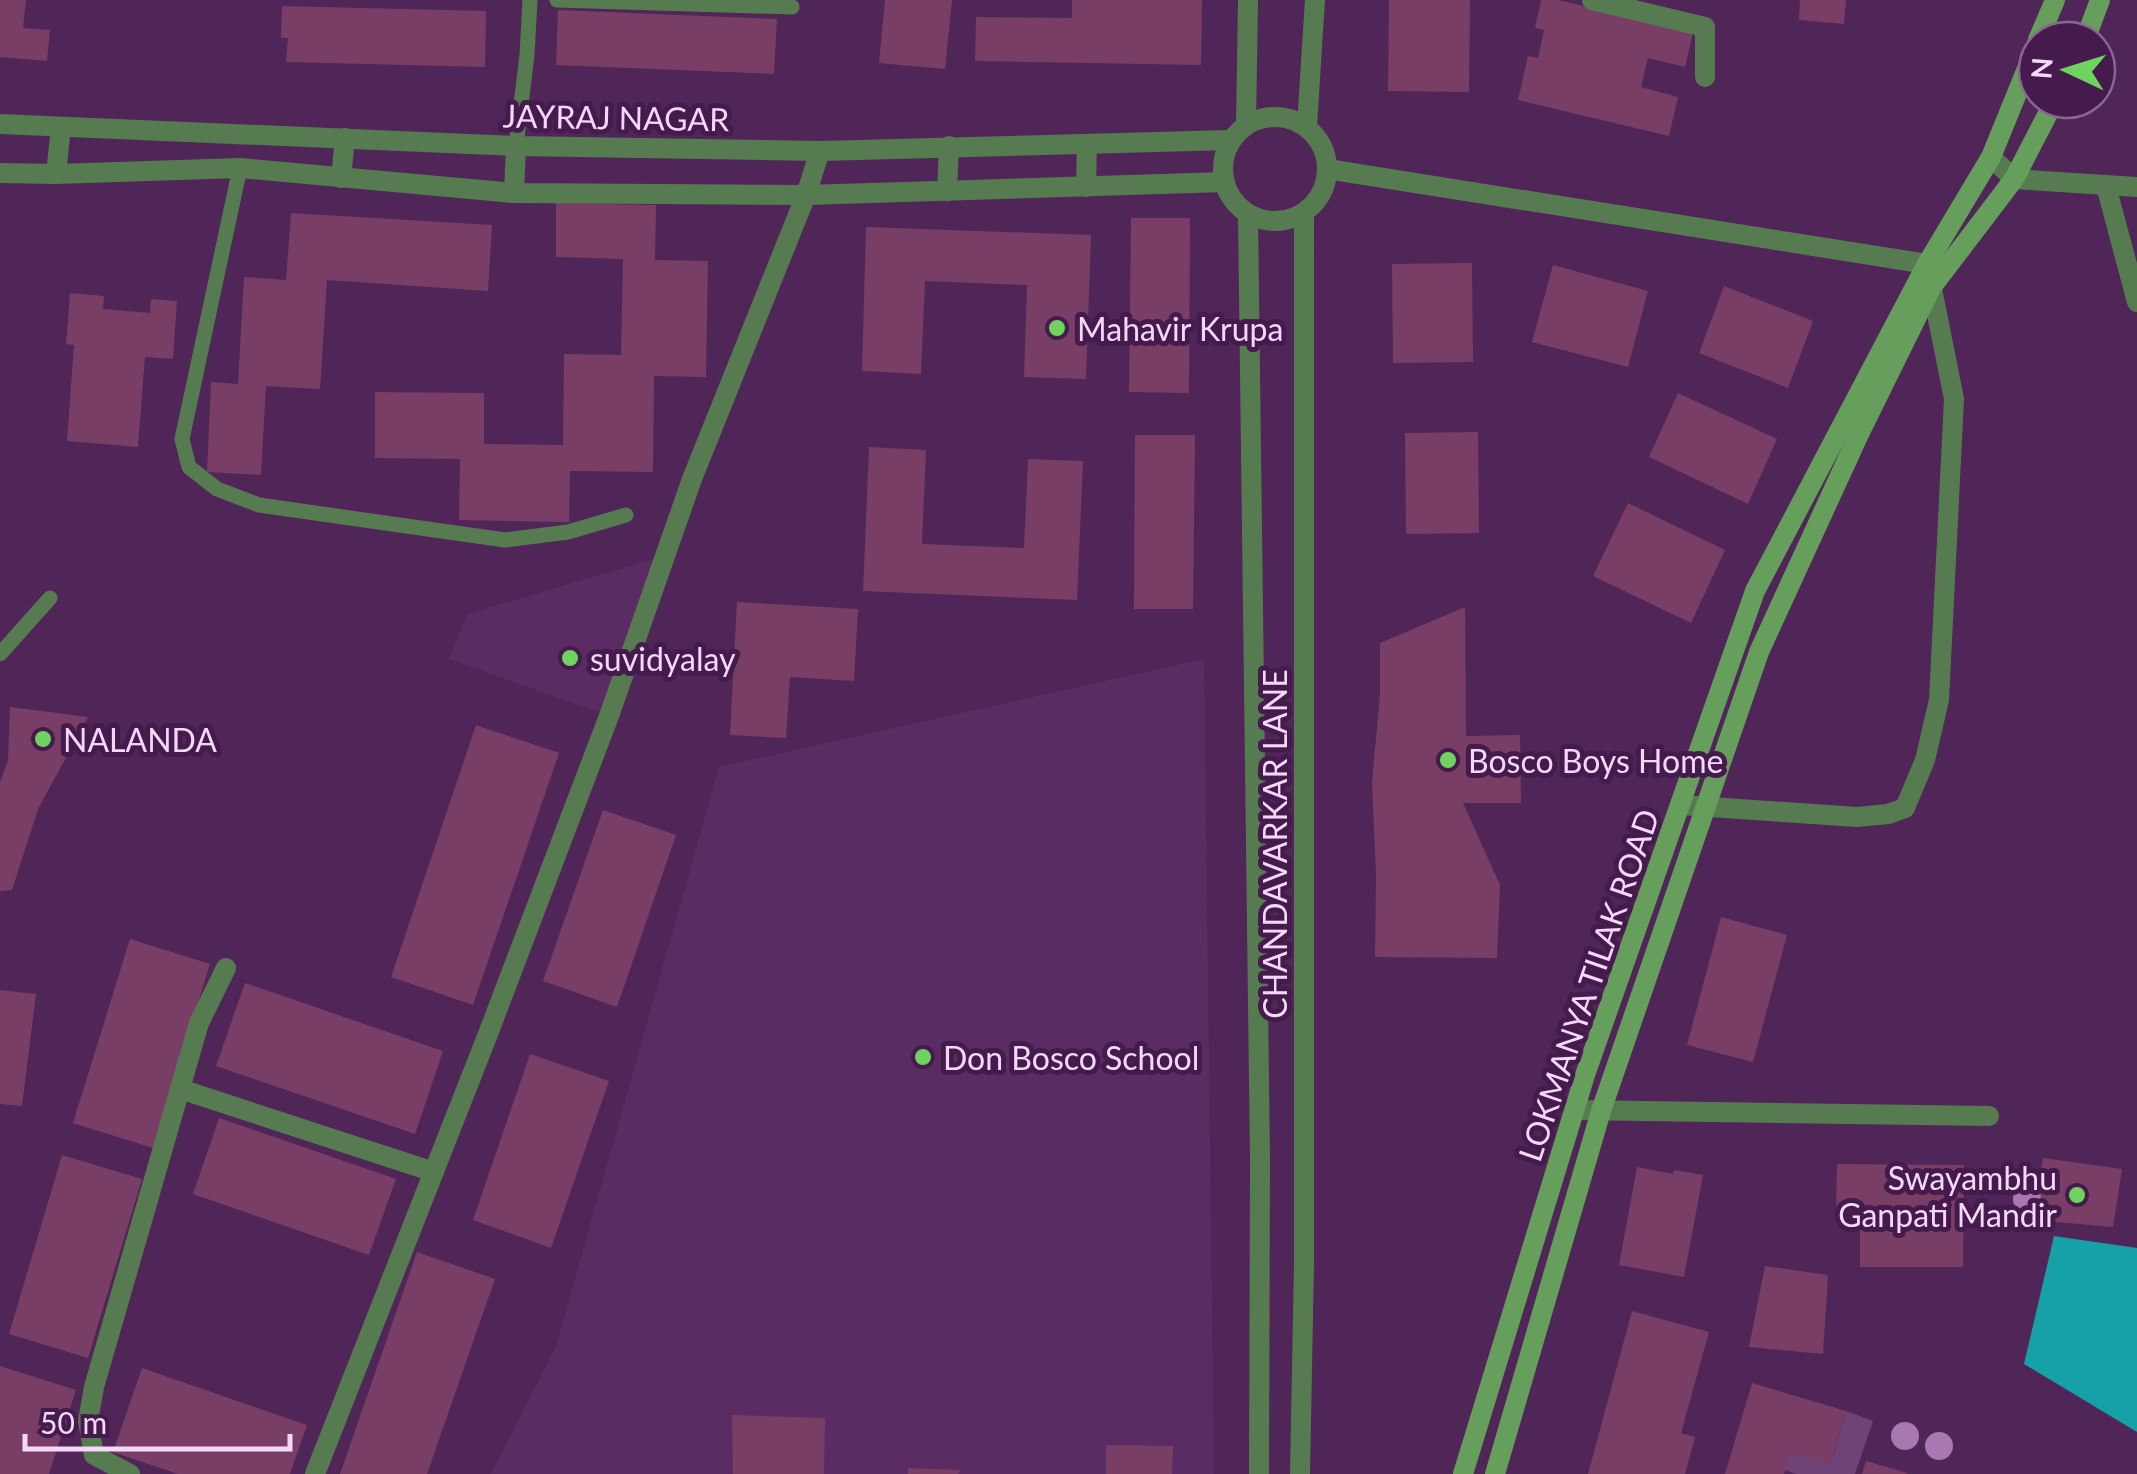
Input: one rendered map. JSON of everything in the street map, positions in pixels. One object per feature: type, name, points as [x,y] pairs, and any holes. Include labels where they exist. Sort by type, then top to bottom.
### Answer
[{"type":"main road","name":"LOKMANYA TILAK ROAD","points":[[1463,1474],[1575,1110],[1754,591],[1927,264],[1991,157],[2017,93]]},
{"type":"main road","name":"LOKMANYA TILAK ROAD","points":[[1495,1474],[1601,1110],[1759,652],[1859,434],[1932,288],[2014,180],[2045,120]]},
{"type":"street","points":[[1238,133],[1266,117],[1287,118],[1307,126],[1321,142],[1327,161],[1326,181],[1318,199],[1304,213],[1286,221],[1266,221],[1248,214],[1233,200],[1224,182],[1223,160],[1238,133],[1248,0]]},
{"type":"street","points":[[1307,126],[1316,0]]},
{"type":"street","points":[[1592,0],[1705,27],[1704,77]]},
{"type":"street","name":"JAYRAJ NAGAR","points":[[0,124],[516,146],[820,151],[1087,144],[1238,133]]},
{"type":"street","points":[[56,174],[62,127]]},
{"type":"street","points":[[193,170],[196,132]]},
{"type":"street","points":[[341,178],[345,138]]},
{"type":"street","points":[[1086,186],[1087,144]]},
{"type":"street","points":[[514,193],[516,146]]},
{"type":"street","points":[[947,191],[949,146]]},
{"type":"street","points":[[315,1474],[609,716],[692,479],[806,196],[820,151]]},
{"type":"street","points":[[1991,157],[2014,180],[2137,188]]},
{"type":"street","points":[[0,173],[240,168],[514,193],[806,196],[1224,182]]},
{"type":"street","points":[[1326,169],[1927,264],[1954,399],[1939,700],[1925,760],[1904,808],[1857,817],[1681,804]]},
{"type":"street","points":[[2106,186],[2137,302]]},
{"type":"street","name":"CHANDAVARKAR LANE","points":[[1300,1474],[1304,1264],[1304,213]]},
{"type":"street","name":"CHANDAVARKAR LANE","points":[[1248,214],[1260,1160],[1259,1474]]},
{"type":"street","points":[[130,1474],[94,1455],[88,1421],[94,1387],[199,1023],[226,968]]},
{"type":"street","points":[[180,1089],[434,1172]]},
{"type":"street","points":[[1575,1110],[1989,1116]]},
{"type":"lane","points":[[516,146],[528,55],[530,0]]},
{"type":"lane","points":[[557,0],[792,7]]},
{"type":"lane","points":[[240,168],[182,439],[189,467],[217,490],[259,504],[505,540],[568,532],[626,515]]},
{"type":"lane","points":[[0,654],[50,598]]},
{"type":"shaded area","points":[[667,555],[609,716],[449,659],[467,614]]},
{"type":"shaded area","name":"Don Bosco School","points":[[1204,659],[1214,1474],[491,1474],[556,1346],[719,767]]},
{"type":"shaded area","points":[[2054,1236],[2137,1248],[2137,1432],[2024,1364]]},
{"type":"shaded area","points":[[1846,1411],[1873,1421],[1855,1474],[1797,1474],[1776,1467],[1784,1443],[1833,1456]]},
{"type":"building","points":[[0,0],[26,0],[23,28],[50,30],[47,61],[0,57]]},
{"type":"building","points":[[885,0],[952,0],[945,69],[879,63]]},
{"type":"building","points":[[1072,0],[1202,0],[1201,65],[975,61],[976,17],[1072,18]]},
{"type":"building","points":[[1389,0],[1470,0],[1469,92],[1388,91]]},
{"type":"building","points":[[1541,0],[1558,0],[1693,32],[1685,67],[1648,58],[1641,87],[1678,97],[1669,136],[1518,100],[1528,56],[1538,58],[1544,30],[1535,28]]},
{"type":"building","points":[[1800,0],[1846,0],[1844,24],[1799,20]]},
{"type":"building","points":[[282,6],[486,11],[485,67],[286,62],[288,38],[281,38]]},
{"type":"building","points":[[558,10],[777,19],[774,74],[556,65]]},
{"type":"building","points":[[556,203],[656,205],[655,260],[708,261],[706,377],[654,376],[653,472],[570,471],[569,522],[459,520],[460,459],[375,458],[375,392],[484,393],[484,444],[563,445],[564,354],[621,355],[623,259],[556,257]]},
{"type":"building","points":[[291,213],[492,225],[488,291],[327,280],[320,389],[266,386],[261,475],[207,472],[211,382],[238,384],[244,277],[286,280]]},
{"type":"building","points":[[1131,218],[1190,218],[1189,393],[1129,392]]},
{"type":"building","name":"Mahavir Krupa","points":[[866,227],[1091,235],[1086,379],[1024,377],[1027,285],[925,281],[921,374],[862,371]]},
{"type":"building","points":[[1472,263],[1473,362],[1393,363],[1392,264]]},
{"type":"building","points":[[1553,265],[1648,291],[1628,367],[1532,342]]},
{"type":"building","points":[[1724,286],[1813,321],[1788,388],[1699,353]]},
{"type":"building","points":[[70,293],[104,296],[103,309],[150,313],[151,299],[177,301],[173,359],[145,357],[138,447],[67,441],[74,345],[66,344]]},
{"type":"building","points":[[1678,393],[1777,439],[1748,504],[1649,457]]},
{"type":"building","points":[[1478,432],[1479,533],[1406,534],[1405,433]]},
{"type":"building","points":[[1135,435],[1195,435],[1193,609],[1134,609]]},
{"type":"building","points":[[869,447],[926,450],[922,544],[1024,548],[1028,459],[1083,461],[1077,600],[863,591]]},
{"type":"building","points":[[1628,503],[1725,550],[1691,623],[1593,576]]},
{"type":"building","points":[[737,602],[858,609],[854,681],[790,677],[786,738],[730,735]]},
{"type":"building","name":"Bosco Boys Home","points":[[1465,607],[1466,736],[1520,735],[1521,803],[1463,803],[1500,885],[1497,958],[1375,957],[1372,783],[1380,643]]},
{"type":"building","name":"NALANDA","points":[[10,707],[88,717],[38,809],[12,890],[0,891],[0,782],[8,760]]},
{"type":"building","points":[[476,725],[559,753],[473,1005],[391,977]]},
{"type":"building","points":[[603,810],[676,835],[617,1007],[543,981]]},
{"type":"building","points":[[1721,917],[1787,935],[1753,1062],[1687,1045]]},
{"type":"building","points":[[130,939],[210,964],[153,1148],[73,1123]]},
{"type":"building","points":[[245,983],[443,1051],[415,1134],[216,1066]]},
{"type":"building","points":[[0,990],[36,994],[22,1106],[0,1104]]},
{"type":"building","points":[[530,1054],[609,1081],[551,1248],[473,1220]]},
{"type":"building","points":[[219,1118],[396,1179],[369,1255],[193,1194]]},
{"type":"building","points":[[62,1155],[142,1179],[88,1358],[9,1334]]},
{"type":"building","name":"Swayambhu Ganpati Mandir","points":[[2043,1158],[2122,1169],[2113,1227],[2032,1220]]},
{"type":"building","points":[[1837,1164],[1964,1165],[1963,1267],[1860,1267],[1860,1212],[1836,1212]]},
{"type":"building","points":[[1637,1167],[1703,1175],[1684,1277],[1619,1265]]},
{"type":"building","points":[[417,1252],[495,1279],[427,1474],[340,1474]]},
{"type":"building","points":[[1765,1266],[1828,1275],[1823,1354],[1749,1347]]},
{"type":"building","points":[[1632,1311],[1709,1332],[1681,1433],[1695,1437],[1685,1474],[1588,1474]]},
{"type":"building","points":[[0,1366],[76,1390],[49,1474],[0,1474]]},
{"type":"building","points":[[142,1368],[307,1425],[290,1474],[178,1474],[113,1452]]},
{"type":"building","points":[[1752,1383],[1846,1411],[1830,1465],[1790,1453],[1784,1474],[1725,1474]]},
{"type":"building","points":[[732,1415],[825,1418],[824,1474],[733,1474]]},
{"type":"building","points":[[1106,1445],[1173,1446],[1172,1474],[1106,1474]]},
{"type":"building","points":[[1866,1461],[1907,1473],[1907,1474],[1862,1474]]},
{"type":"building","points":[[908,1468],[961,1470],[958,1474],[908,1474]]},
{"type":"place","name":"Mahavir Krupa","points":[[1057,328]]},
{"type":"place","name":"suvidyalay","points":[[570,658]]},
{"type":"place","name":"NALANDA","points":[[43,739]]},
{"type":"place","name":"Bosco Boys Home","points":[[1448,760]]},
{"type":"place","name":"Don Bosco School","points":[[923,1057]]},
{"type":"place","name":"Swayambhu Ganpati Mandir","points":[[2077,1195]]}]
